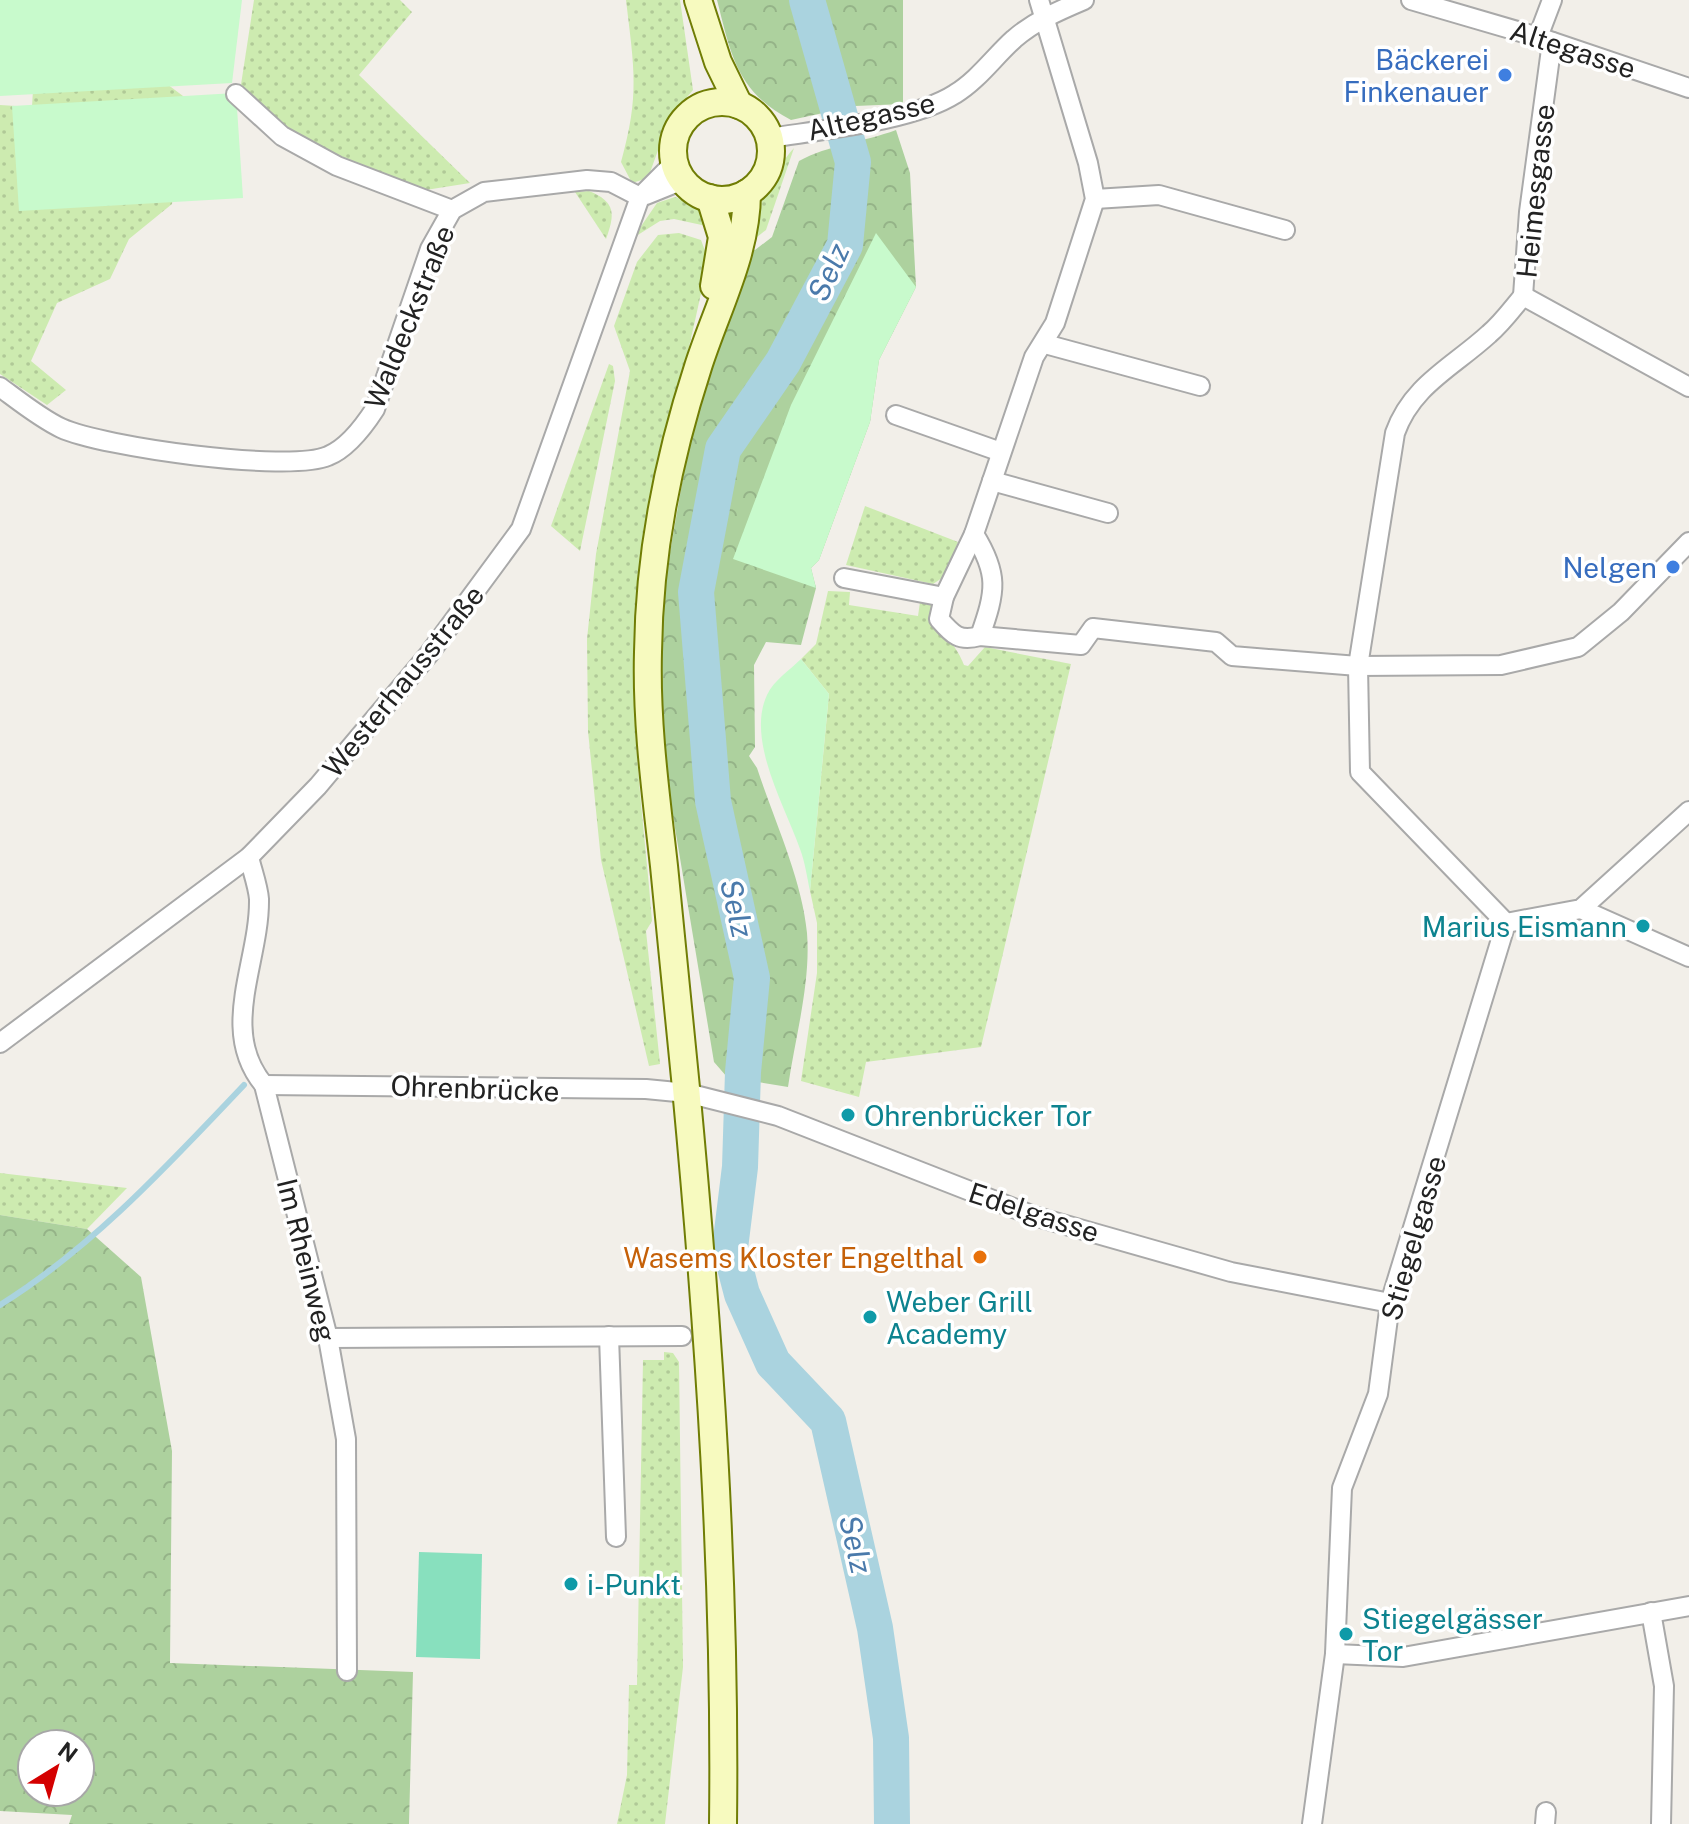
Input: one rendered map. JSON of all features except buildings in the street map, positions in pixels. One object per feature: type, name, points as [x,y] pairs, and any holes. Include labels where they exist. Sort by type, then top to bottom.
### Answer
[{"type":"main road","points":[[698,1],[718,62],[739,105]]},
{"type":"main road","points":[[698,1],[705,54],[704,106]]},
{"type":"main road","points":[[710,198],[726,200],[747,193],[768,169],[770,138],[758,118],[739,105],[719,102],[704,106],[688,116],[677,133],[679,171],[710,198],[722,237],[697,368],[660,517],[648,648],[649,737],[687,1093],[718,1490],[724,1637],[723,1824]]},
{"type":"main road","points":[[697,368],[743,241],[747,193]]},
{"type":"street","name":"Altegasse","points":[[770,138],[922,108],[954,95],[1015,39],[1043,8],[1084,0]]},
{"type":"street","name":"Altegasse","points":[[1411,0],[1545,39],[1689,88]]},
{"type":"street","name":"Heimesgasse","points":[[1552,0],[1545,39],[1523,296],[1689,387]]},
{"type":"street","points":[[1043,8],[1088,163],[1095,199],[1075,265],[1045,344],[1034,357],[974,534],[944,597],[939,619],[954,636],[965,640],[980,636],[1081,645],[1093,628],[1216,642],[1232,656],[1358,666],[1501,665],[1578,647],[1621,612],[1689,542]]},
{"type":"street","points":[[236,94],[282,136],[337,166],[452,210]]},
{"type":"street","points":[[640,197],[679,171]]},
{"type":"street","name":"Waldeckstraße","points":[[0,387],[60,428],[114,444],[180,453],[300,462],[329,456],[361,431],[375,409],[430,249],[452,210],[484,192],[587,180],[611,182],[640,197]]},
{"type":"street","points":[[1095,199],[1159,195],[1285,230]]},
{"type":"street","name":"Westerhausstraße","points":[[0,1043],[249,857],[318,786],[429,654],[521,529],[640,197]]},
{"type":"street","points":[[1523,296],[1490,333],[1421,388],[1402,412],[1395,433],[1358,666],[1360,772],[1506,923],[1581,909],[1689,811]]},
{"type":"street","points":[[1045,344],[1200,386]]},
{"type":"street","points":[[896,415],[1001,452]]},
{"type":"street","points":[[992,481],[1108,513]]},
{"type":"street","points":[[974,534],[991,562],[994,574],[988,613],[980,636]]},
{"type":"street","points":[[844,578],[944,597]]},
{"type":"street","name":"Im Rheinweg","points":[[249,857],[259,898],[241,1019],[253,1072],[264,1085],[328,1338],[346,1439],[347,1671]]},
{"type":"street","points":[[1581,909],[1689,957]]},
{"type":"street","name":"Stiegelgasse","points":[[1312,1824],[1335,1654],[1342,1488],[1378,1394],[1390,1303],[1506,923]]},
{"type":"street","name":"Ohrenbrücke","points":[[264,1085],[646,1089],[687,1093]]},
{"type":"street","name":"Edelgasse","points":[[687,1093],[778,1116],[1034,1216],[1231,1272],[1390,1303]]},
{"type":"street","points":[[609,1336],[616,1537]]},
{"type":"street","points":[[328,1338],[682,1336]]},
{"type":"street","points":[[1335,1654],[1403,1657],[1689,1606]]},
{"type":"street","points":[[1651,1612],[1664,1686],[1661,1824]]},
{"type":"green space","points":[[0,0],[242,0],[232,83],[0,96]]},
{"type":"green space","points":[[254,0],[400,0],[412,12],[359,75],[470,183],[413,192],[337,160],[285,128],[240,91]]},
{"type":"green space","points":[[626,0],[680,0],[693,90],[670,117],[648,178],[632,183],[621,162],[631,118],[634,81]]},
{"type":"green space","points":[[717,0],[903,0],[903,104],[855,106],[791,120],[759,97],[739,70]]},
{"type":"green space","points":[[123,51],[215,120],[178,140],[172,204],[129,239],[110,279],[57,303],[31,361],[66,390],[47,405],[0,374],[0,105],[32,107],[35,55]]},
{"type":"green space","points":[[236,93],[243,198],[19,211],[12,106]]},
{"type":"green space","points":[[896,130],[910,173],[916,287],[879,360],[870,422],[819,560],[811,568],[816,588],[801,645],[766,642],[754,665],[755,747],[749,756],[757,768],[793,871],[807,933],[805,991],[788,1087],[727,1077],[714,1062],[662,750],[662,598],[690,438],[746,248],[755,250],[772,237],[799,161],[822,151]]},
{"type":"green space","points":[[794,148],[766,230],[757,237],[750,236],[768,189]]},
{"type":"green space","points":[[589,191],[609,204],[612,216],[606,239],[575,192]]},
{"type":"green space","points":[[675,197],[697,205],[711,227],[674,219],[660,221],[633,238],[657,203]]},
{"type":"green space","points":[[679,233],[701,240],[708,259],[654,498],[635,642],[636,746],[652,921],[646,931],[660,1064],[649,1066],[601,860],[588,731],[587,639],[596,554],[630,371],[614,326],[637,262],[658,235]]},
{"type":"green space","points":[[876,233],[916,287],[879,360],[870,422],[819,560],[811,568],[816,588],[733,559],[791,405]]},
{"type":"green space","points":[[609,364],[613,366],[615,381],[580,551],[551,526]]},
{"type":"green space","points":[[865,506],[958,542],[945,576],[933,584],[846,565]]},
{"type":"green space","points":[[828,591],[850,592],[849,605],[918,616],[920,602],[931,605],[936,622],[964,665],[968,666],[985,647],[1071,664],[981,1047],[866,1062],[859,1097],[801,1081],[817,973],[817,923],[810,891],[829,694],[801,659],[816,644]]},
{"type":"green space","points":[[801,659],[829,694],[810,891],[802,854],[770,773],[761,732],[767,695]]},
{"type":"green space","points":[[0,1173],[127,1188],[87,1229],[0,1215]]},
{"type":"green space","points":[[0,1215],[87,1229],[141,1277],[172,1451],[170,1663],[413,1672],[409,1824],[69,1824],[72,1815],[0,1811]]},
{"type":"green space","points":[[664,1352],[673,1353],[679,1362],[683,1667],[665,1824],[617,1824],[627,1775],[629,1685],[637,1685],[643,1360],[664,1360]]},
{"type":"green space","points":[[419,1552],[482,1554],[480,1659],[416,1657]]},
{"type":"waterway","name":"Selz","points":[[807,0],[853,162],[845,245],[783,362],[723,449],[696,592],[713,801],[752,978],[743,1072],[740,1167],[730,1248],[742,1294],[773,1363],[828,1421],[875,1628],[891,1738],[892,1824]]},
{"type":"waterway","points":[[0,1305],[98,1231],[244,1085]]},
{"type":"place","name":"Bäckerei Finkenauer","points":[[1505,75]]},
{"type":"place","name":"Nelgen","points":[[1673,567]]},
{"type":"place","name":"Marius Eismann","points":[[1643,926]]},
{"type":"place","name":"Ohrenbrücker Tor","points":[[848,1115]]},
{"type":"place","name":"Wasems Kloster Engelthal","points":[[980,1257]]},
{"type":"place","name":"Weber Grill Academy","points":[[870,1317]]},
{"type":"place","name":"i-Punkt","points":[[571,1584]]},
{"type":"place","name":"Stiegelgässer Tor","points":[[1346,1634]]}]
